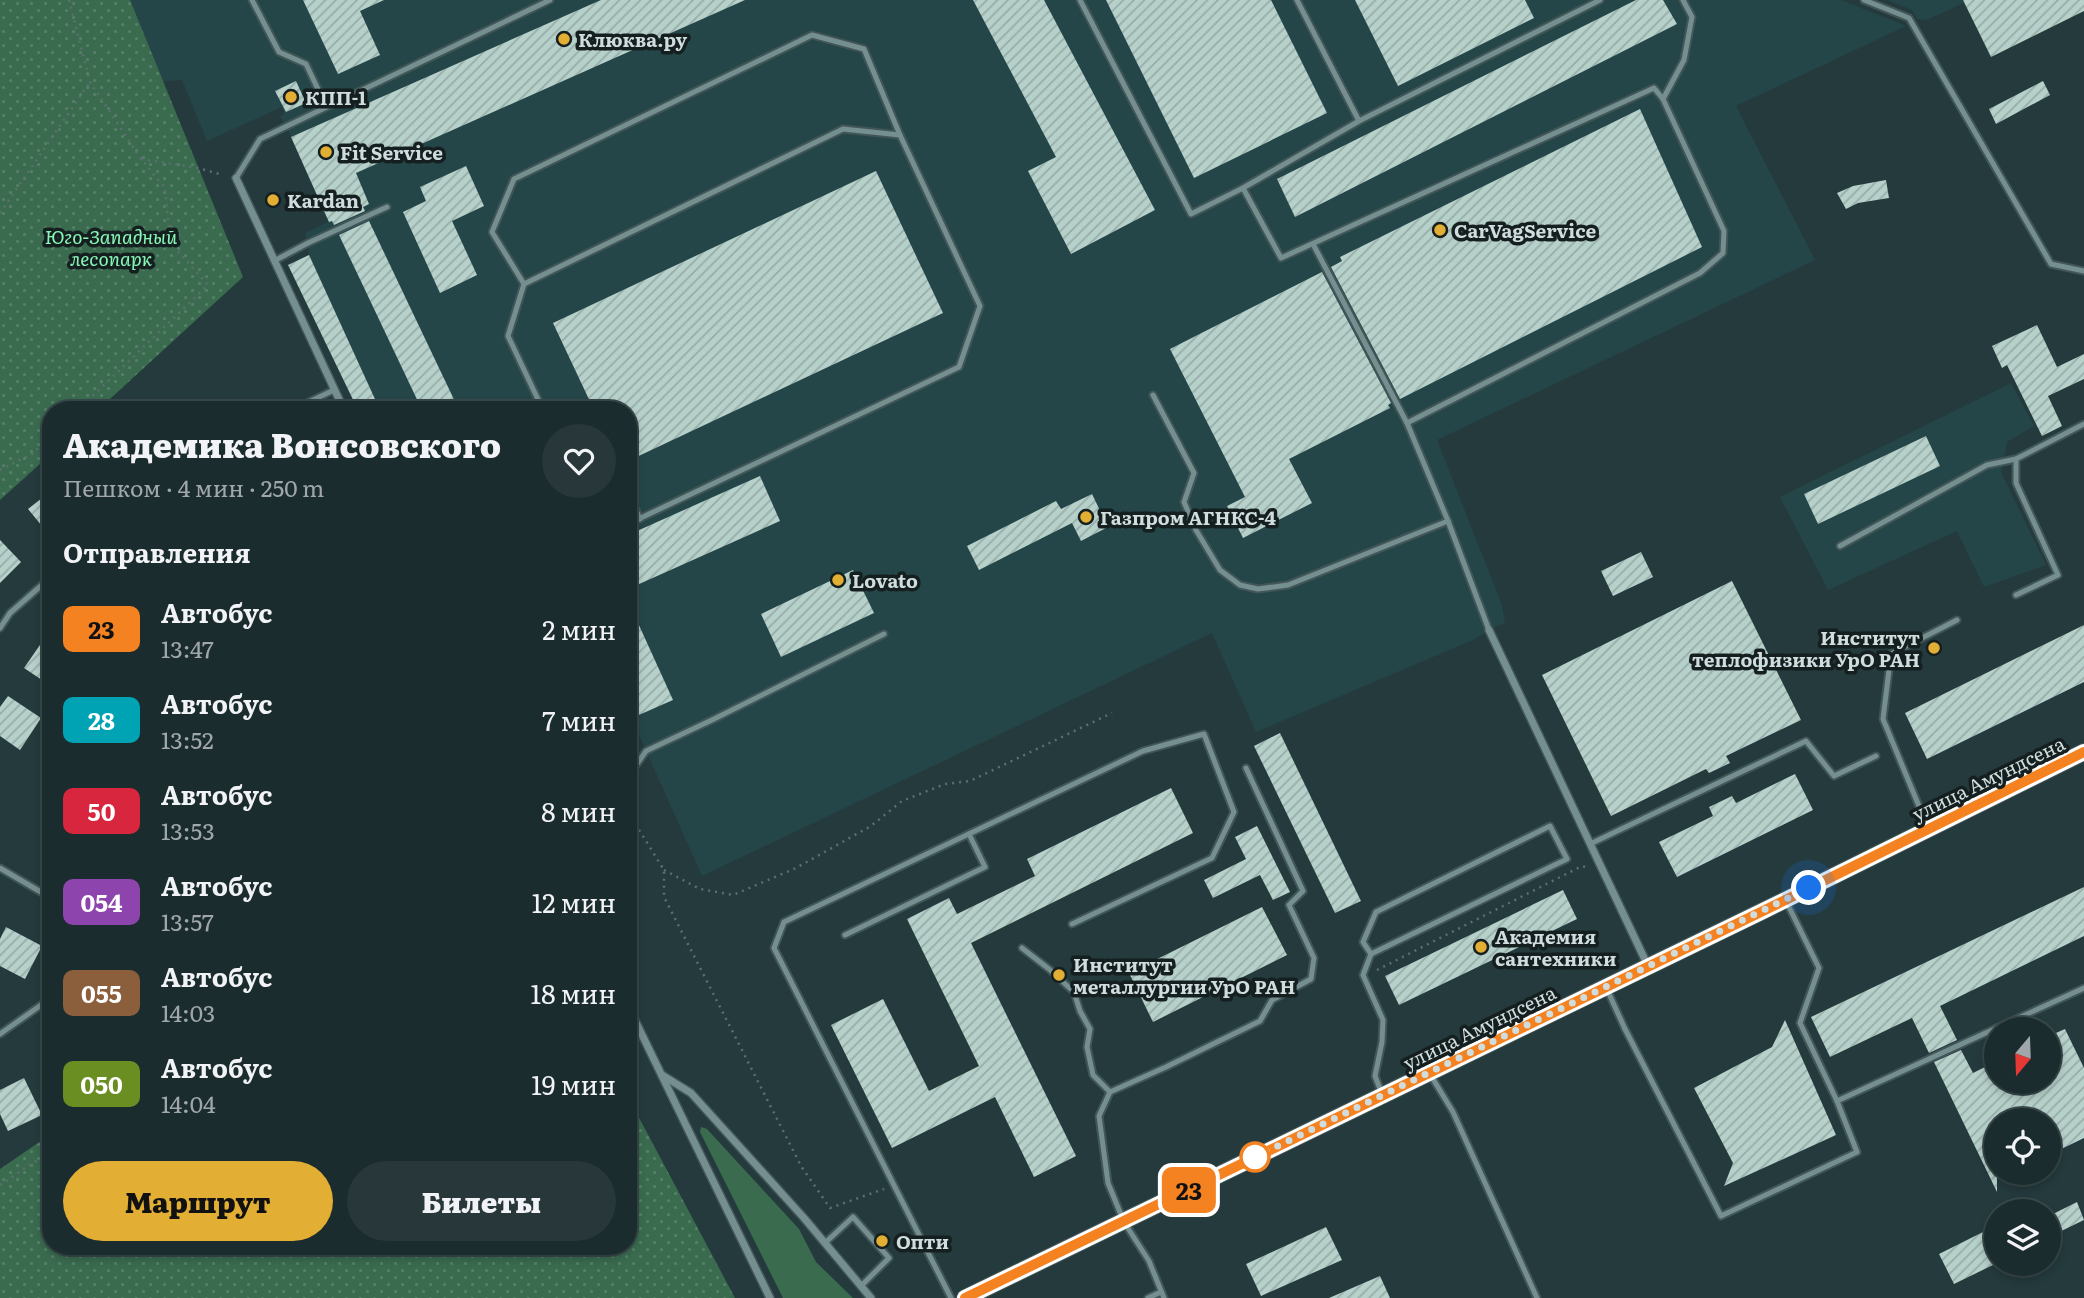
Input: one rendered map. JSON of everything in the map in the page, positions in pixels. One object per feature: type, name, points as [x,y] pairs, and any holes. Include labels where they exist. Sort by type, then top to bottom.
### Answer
[{"type":"main road","name":"улица Амундсена","points":[[965,1298],[1786,900],[2084,752]]},
{"type":"street","points":[[236,178],[340,401]]},
{"type":"street","points":[[1489,630],[1648,966]]},
{"type":"street","points":[[637,1024],[769,1298]]},
{"type":"street","points":[[662,1074],[691,1093],[826,1242],[871,1298]]},
{"type":"lane","points":[[252,0],[279,52],[306,64],[326,106]]},
{"type":"lane","points":[[236,178],[260,139],[550,0]]},
{"type":"lane","points":[[1080,0],[1191,214],[1359,121],[1600,0]]},
{"type":"lane","points":[[1297,0],[1359,121]]},
{"type":"lane","points":[[1663,99],[1684,60],[1692,17],[1683,0]]},
{"type":"lane","points":[[1864,0],[1909,18],[2050,264],[2084,271]]},
{"type":"lane","points":[[524,284],[492,232],[514,179],[811,35],[864,49],[900,135],[980,306],[959,367],[637,520]]},
{"type":"lane","points":[[1242,188],[1281,258],[1654,88],[1663,99],[1724,231],[1723,253],[1700,273],[1407,423]]},
{"type":"lane","points":[[539,401],[508,336],[524,284],[843,130],[900,135]]},
{"type":"lane","points":[[274,261],[387,207]]},
{"type":"lane","points":[[1313,244],[1407,423],[1489,630]]},
{"type":"lane","points":[[311,401],[334,390]]},
{"type":"lane","points":[[1153,395],[1194,473],[1184,502],[1196,530],[1220,570],[1240,585],[1258,589],[1288,585],[1448,521]]},
{"type":"lane","points":[[1840,546],[1987,465],[2016,459],[2082,425],[2084,432]]},
{"type":"lane","points":[[2016,459],[2017,483],[2058,575],[2016,595]]},
{"type":"lane","points":[[637,512],[640,519]]},
{"type":"lane","points":[[0,628],[10,614],[42,585]]},
{"type":"lane","points":[[1928,828],[1883,719],[1891,654],[1957,620]]},
{"type":"lane","points":[[637,764],[646,751],[884,634]]},
{"type":"lane","points":[[951,1298],[774,948],[784,922],[1143,751],[1204,734],[1234,812],[1212,858],[1072,924]]},
{"type":"lane","points":[[1590,844],[1806,740],[1834,776],[1876,756]]},
{"type":"lane","points":[[1147,1298],[1163,1295],[1149,1261],[1124,1222],[1108,1183],[1099,1116],[1111,1092],[1260,1021],[1272,1000],[1311,979],[1314,958],[1289,905],[1303,891],[1246,768]]},
{"type":"lane","points":[[1371,954],[1363,942],[1376,912],[1550,826],[1567,859],[1371,954],[1363,975],[1383,1020],[1382,1042],[1375,1076],[1383,1096]]},
{"type":"lane","points":[[845,935],[985,867],[969,834]]},
{"type":"lane","points":[[0,868],[42,893]]},
{"type":"lane","points":[[1606,987],[1721,1216],[1857,1152],[1837,1101],[1800,1023],[1819,968],[1786,900]]},
{"type":"lane","points":[[1022,948],[1074,992],[1090,1029],[1087,1048],[1093,1074],[1111,1092]]},
{"type":"lane","points":[[1837,1101],[2084,988]]},
{"type":"lane","points":[[0,1034],[42,1004]]},
{"type":"lane","points":[[1430,1073],[1453,1112],[1537,1298]]},
{"type":"lane","points":[[826,1242],[853,1217],[888,1258],[862,1285]]},
{"type":"path","points":[[69,0],[90,82],[141,159],[165,188],[168,221],[176,249],[208,285],[87,401]]},
{"type":"path","points":[[0,214],[90,82]]},
{"type":"path","points":[[141,159],[198,168],[236,178]]},
{"type":"path","points":[[0,470],[32,454],[42,445]]},
{"type":"path","points":[[637,826],[664,870],[700,890],[733,895],[796,869],[871,826],[902,801],[945,783],[970,781],[1112,713]]},
{"type":"path","points":[[1377,970],[1582,866],[1592,869]]},
{"type":"path","points":[[664,870],[664,897],[802,1166],[830,1208],[894,1186]]},
{"type":"path","points":[[0,1185],[42,1157]]},
{"type":"shaded area","points":[[121,0],[1841,0],[1906,26],[1736,106],[1815,260],[1437,440],[1502,605],[1505,623],[1473,640],[1256,732],[1212,633],[702,876],[637,730],[637,401],[354,401],[288,265],[309,255],[305,233],[328,222],[287,127],[280,117],[284,114],[282,107],[207,141],[182,80],[152,82]]},
{"type":"shaded area","points":[[1888,0],[1970,0],[1927,20],[1917,19],[1912,10]]},
{"type":"shaded area","points":[[2011,383],[2034,426],[2007,442],[2001,472],[2046,565],[1984,587],[1957,531],[1828,590],[1780,497]]},
{"type":"green space","name":"Юго-Западный лесопарк","points":[[0,0],[130,0],[243,277],[108,401],[42,401],[42,462],[0,500]]},
{"type":"green space","points":[[637,1114],[735,1298],[0,1298],[0,1169],[42,1140],[42,1255],[637,1255]]},
{"type":"green space","points":[[701,1127],[707,1129],[799,1229],[816,1262],[853,1298],[783,1298],[700,1132]]},
{"type":"building","points":[[303,0],[384,0],[360,11],[380,55],[338,74]]},
{"type":"building","points":[[601,0],[745,0],[356,173],[369,204],[363,207],[365,211],[334,225],[332,221],[329,222],[291,137]]},
{"type":"building","points":[[973,0],[1044,0],[1155,210],[1071,254],[1028,171],[1056,157]]},
{"type":"building","points":[[1106,0],[1271,0],[1327,113],[1194,178]]},
{"type":"building","points":[[1355,0],[1525,0],[1534,18],[1398,86]]},
{"type":"building","points":[[1636,0],[1663,0],[1677,24],[1295,217],[1277,179]]},
{"type":"building","points":[[1963,0],[2084,0],[2084,11],[1991,57]]},
{"type":"building","name":"КПП-1","points":[[296,81],[306,103],[286,112],[275,91]]},
{"type":"building","points":[[2043,81],[2050,95],[1996,124],[1989,109]]},
{"type":"building","points":[[1640,109],[1702,247],[1400,399],[1331,267],[1342,261],[1340,257]]},
{"type":"building","points":[[466,166],[484,206],[452,221],[477,275],[440,293],[403,212],[426,201],[420,187]]},
{"type":"building","points":[[876,171],[943,313],[637,457],[637,401],[590,401],[553,323]]},
{"type":"building","points":[[1886,180],[1889,198],[1858,203],[1846,209],[1837,193],[1853,186]]},
{"type":"building","points":[[369,221],[455,401],[418,401],[339,235]]},
{"type":"building","points":[[309,255],[376,401],[354,401],[288,265]]},
{"type":"building","points":[[1322,272],[1391,403],[1388,405],[1390,408],[1289,459],[1312,503],[1243,538],[1227,506],[1245,497],[1170,349]]},
{"type":"building","points":[[2037,325],[2057,367],[2084,354],[2084,379],[2048,396],[2062,426],[2042,436],[2007,365],[2002,368],[1992,346]]},
{"type":"building","points":[[1926,436],[1940,466],[1818,524],[1804,494]]},
{"type":"building","points":[[760,476],[780,521],[637,585],[637,531]]},
{"type":"building","points":[[1092,494],[1108,527],[1081,541],[1072,523],[979,570],[967,546],[1056,501],[1061,509]]},
{"type":"building","points":[[42,498],[42,526],[28,509]]},
{"type":"building","points":[[0,540],[21,562],[0,583]]},
{"type":"building","points":[[1641,552],[1653,577],[1613,596],[1601,571]]},
{"type":"building","points":[[853,570],[874,613],[781,657],[761,614]]},
{"type":"building","points":[[1732,581],[1801,720],[1726,756],[1730,763],[1709,773],[1706,769],[1611,816],[1542,675]]},
{"type":"building","points":[[637,621],[673,700],[637,716]]},
{"type":"building","points":[[2084,625],[2084,682],[1927,759],[1905,713]]},
{"type":"building","points":[[42,642],[42,680],[24,668]]},
{"type":"building","points":[[8,696],[41,718],[20,750],[0,736],[0,707]]},
{"type":"building","points":[[1280,733],[1361,901],[1335,913],[1254,746]]},
{"type":"building","points":[[1795,774],[1813,810],[1677,877],[1659,842],[1713,816],[1709,807],[1732,796],[1736,803]]},
{"type":"building","points":[[1171,788],[1193,833],[971,943],[1076,1156],[1034,1177],[995,1097],[892,1148],[831,1025],[883,999],[929,1091],[979,1066],[907,919],[949,898],[957,914],[1035,876],[1027,859]]},
{"type":"building","points":[[1257,826],[1290,892],[1273,900],[1260,875],[1213,898],[1204,880],[1246,859],[1235,837]]},
{"type":"building","points":[[2084,887],[2084,936],[1940,1006],[1957,1040],[1929,1053],[1912,1018],[1830,1057],[1811,1017]]},
{"type":"building","name":"Академия сантехники","points":[[1563,890],[1577,919],[1399,1005],[1385,976]]},
{"type":"building","points":[[1262,907],[1287,955],[1153,1022],[1129,973]]},
{"type":"building","points":[[6,927],[42,946],[25,979],[0,966],[0,939]]},
{"type":"building","points":[[1785,1020],[1836,1135],[1724,1186],[1733,1163],[1694,1088],[1772,1047]]},
{"type":"building","points":[[2065,1029],[2084,1068],[2084,1138],[2061,1149],[2061,1108],[1984,1108],[1984,1165],[1934,1062],[1961,1050],[1973,1073],[1984,1068],[1984,1094],[2062,1094],[2062,1030]]},
{"type":"building","points":[[24,1078],[42,1115],[8,1131],[0,1114],[0,1090]]},
{"type":"building","points":[[2077,1202],[2084,1220],[2061,1231],[2061,1210]]},
{"type":"building","points":[[1326,1227],[1342,1260],[1261,1296],[1246,1264]]},
{"type":"building","points":[[1984,1232],[1984,1269],[1954,1284],[1939,1254]]},
{"type":"building","points":[[1380,1276],[1390,1298],[1329,1298]]},
{"type":"bus line","name":"23","points":[[965,1298],[1763,911],[2084,752]]},
{"type":"place","name":"Клюква.ру","points":[[564,39]]},
{"type":"place","name":"КПП-1","points":[[291,97]]},
{"type":"place","name":"Fit Service","points":[[326,152]]},
{"type":"place","name":"Kardan","points":[[273,200]]},
{"type":"place","name":"CarVagService","points":[[1440,230]]},
{"type":"place","name":"Газпром АГНКС-4","points":[[1086,517]]},
{"type":"place","name":"Lovato","points":[[838,580]]},
{"type":"place","name":"Институт теплофизики УрО РАН","points":[[1934,648]]},
{"type":"place","name":"Академия сантехники","points":[[1481,947]]},
{"type":"place","name":"Институт металлургии УрО РАН","points":[[1059,975]]},
{"type":"place","name":"Опти","points":[[882,1241]]},
{"type":"route","points":[[1255,1157],[1809,888]]}]
